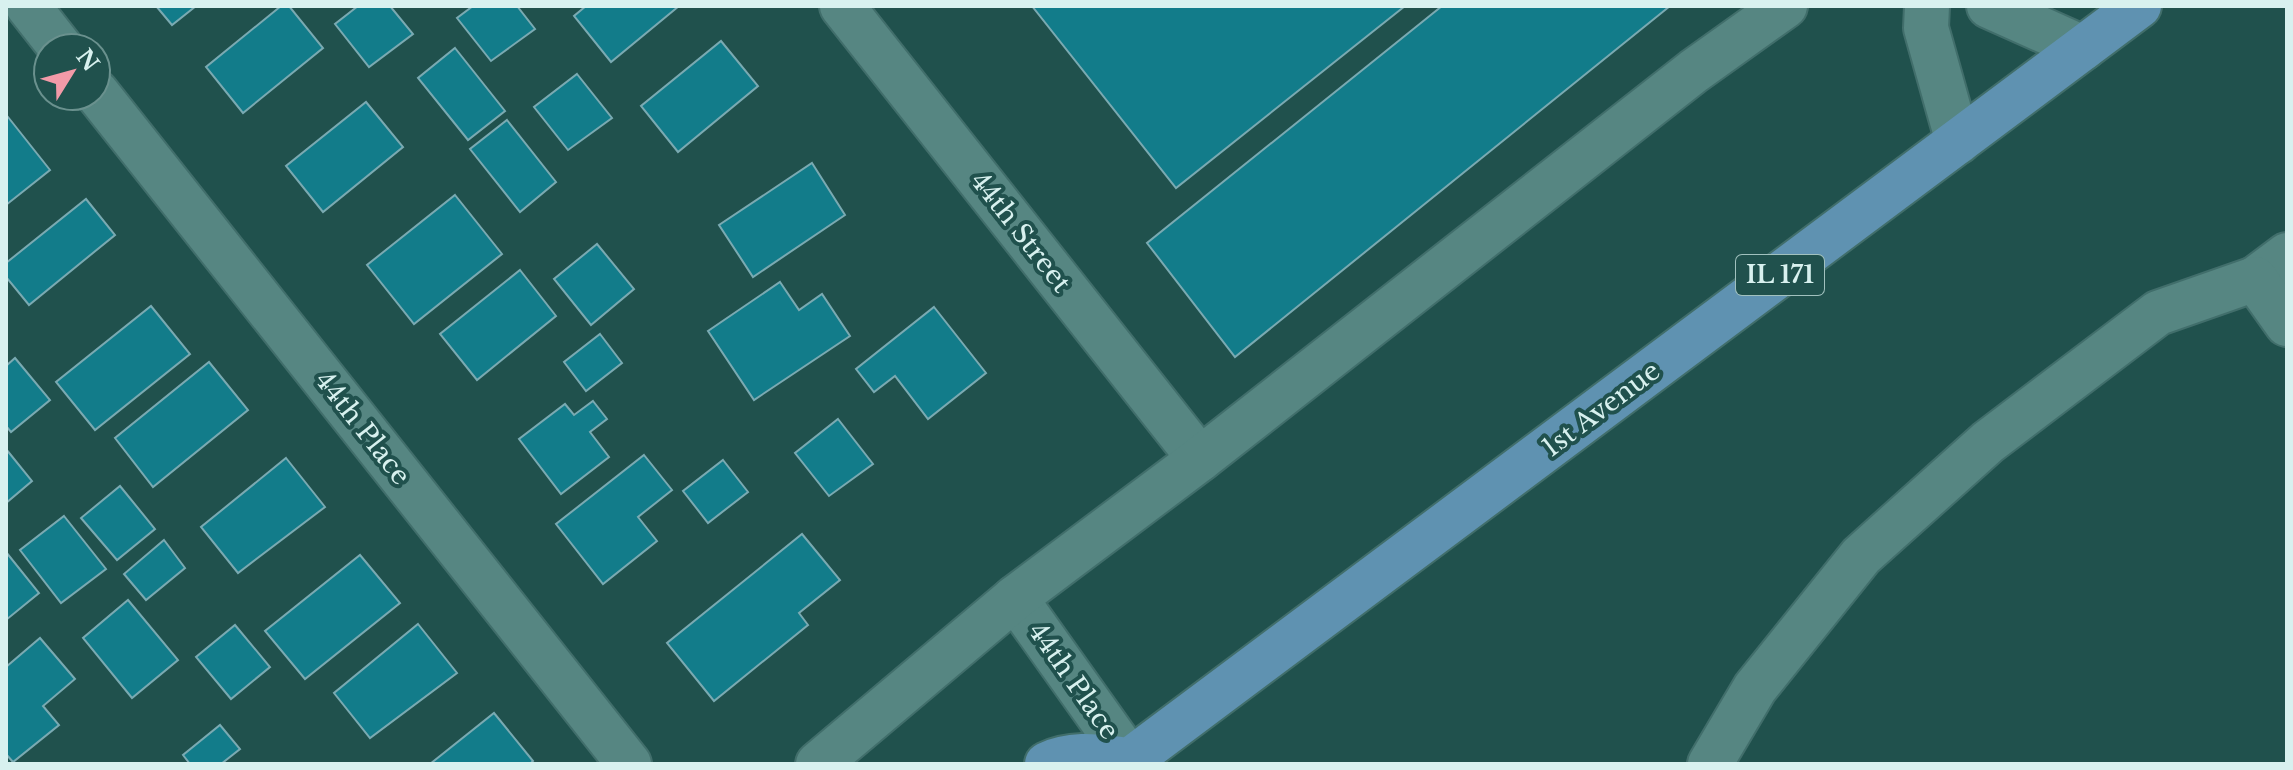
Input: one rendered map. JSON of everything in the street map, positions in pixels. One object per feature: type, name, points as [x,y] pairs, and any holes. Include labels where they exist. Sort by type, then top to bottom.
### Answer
[{"type":"main road","name":"1st Avenue","points":[[1130,763],[2139,6]]},
{"type":"main road","points":[[1047,764],[1059,758],[1079,755],[1130,763]]},
{"type":"street","points":[[28,6],[48,32]]},
{"type":"street","name":"44th Street","points":[[842,6],[1200,459]]},
{"type":"street","points":[[818,764],[1015,598],[1200,459],[1694,71],[1785,6]]},
{"type":"street","points":[[1927,6],[1926,28],[1958,142]]},
{"type":"street","points":[[1989,6],[2083,48]]},
{"type":"street","name":"44th Place","points":[[112,112],[629,764]]},
{"type":"street","points":[[1710,764],[1755,688],[1861,556],[1976,453],[2158,313],[2271,267],[2287,324]]},
{"type":"street","name":"44th Place","points":[[1015,598],[1130,763]]},
{"type":"building","points":[[156,6],[196,6],[172,25]]},
{"type":"building","points":[[281,6],[289,6],[323,48],[243,113],[206,67]]},
{"type":"building","points":[[358,6],[390,6],[413,34],[369,67],[335,24]]},
{"type":"building","points":[[473,6],[517,6],[535,29],[491,61],[457,18]]},
{"type":"building","points":[[586,6],[679,6],[611,62],[574,16]]},
{"type":"building","points":[[1032,6],[1405,6],[1176,188]]},
{"type":"building","points":[[1442,6],[1670,6],[1235,357],[1147,243]]},
{"type":"building","points":[[721,41],[758,86],[678,152],[641,106]]},
{"type":"building","points":[[455,48],[505,111],[468,140],[418,78]]},
{"type":"building","points":[[577,74],[612,118],[568,150],[534,107]]},
{"type":"building","points":[[366,102],[403,147],[323,212],[286,166]]},
{"type":"building","points":[[6,118],[50,170],[6,205]]},
{"type":"building","points":[[507,120],[556,182],[520,212],[470,149]]},
{"type":"building","points":[[812,163],[845,215],[753,277],[719,225]]},
{"type":"building","points":[[455,195],[502,254],[414,324],[367,265]]},
{"type":"building","points":[[86,199],[115,235],[29,305],[6,277],[6,263]]},
{"type":"building","points":[[597,244],[634,289],[591,325],[554,279]]},
{"type":"building","points":[[520,270],[556,316],[477,380],[440,334]]},
{"type":"building","points":[[780,282],[799,310],[822,294],[850,336],[754,400],[708,331]]},
{"type":"building","points":[[151,306],[190,354],[95,430],[56,382]]},
{"type":"building","points":[[934,307],[986,373],[928,419],[895,376],[874,392],[856,369]]},
{"type":"building","points":[[600,334],[622,363],[586,391],[564,362]]},
{"type":"building","points":[[15,358],[50,400],[11,432],[6,426],[6,366]]},
{"type":"building","points":[[209,362],[248,410],[153,487],[115,438]]},
{"type":"building","points":[[593,401],[607,419],[590,432],[609,457],[561,494],[519,439],[565,404],[574,415]]},
{"type":"building","points":[[838,419],[873,464],[829,496],[795,453]]},
{"type":"building","points":[[6,449],[32,481],[6,503]]},
{"type":"building","points":[[644,455],[672,490],[638,517],[657,541],[603,584],[556,524]]},
{"type":"building","points":[[286,458],[325,507],[238,573],[201,527]]},
{"type":"building","points":[[723,460],[748,492],[708,523],[683,491]]},
{"type":"building","points":[[120,486],[155,529],[117,560],[81,518]]},
{"type":"building","points":[[64,516],[106,569],[61,603],[20,550]]},
{"type":"building","points":[[802,534],[840,580],[799,613],[808,625],[714,701],[667,643]]},
{"type":"building","points":[[164,540],[185,568],[146,600],[124,574]]},
{"type":"building","points":[[6,552],[39,593],[6,620]]},
{"type":"building","points":[[360,555],[400,603],[305,679],[265,631]]},
{"type":"building","points":[[128,600],[178,660],[132,698],[83,638]]},
{"type":"building","points":[[418,624],[457,673],[370,738],[334,693]]},
{"type":"building","points":[[235,625],[270,667],[231,699],[196,657]]},
{"type":"building","points":[[40,638],[75,679],[43,706],[59,725],[13,762],[6,754],[6,667]]},
{"type":"building","points":[[494,713],[533,761],[530,764],[430,764]]},
{"type":"building","points":[[220,725],[240,749],[221,764],[190,764],[183,755]]}]
